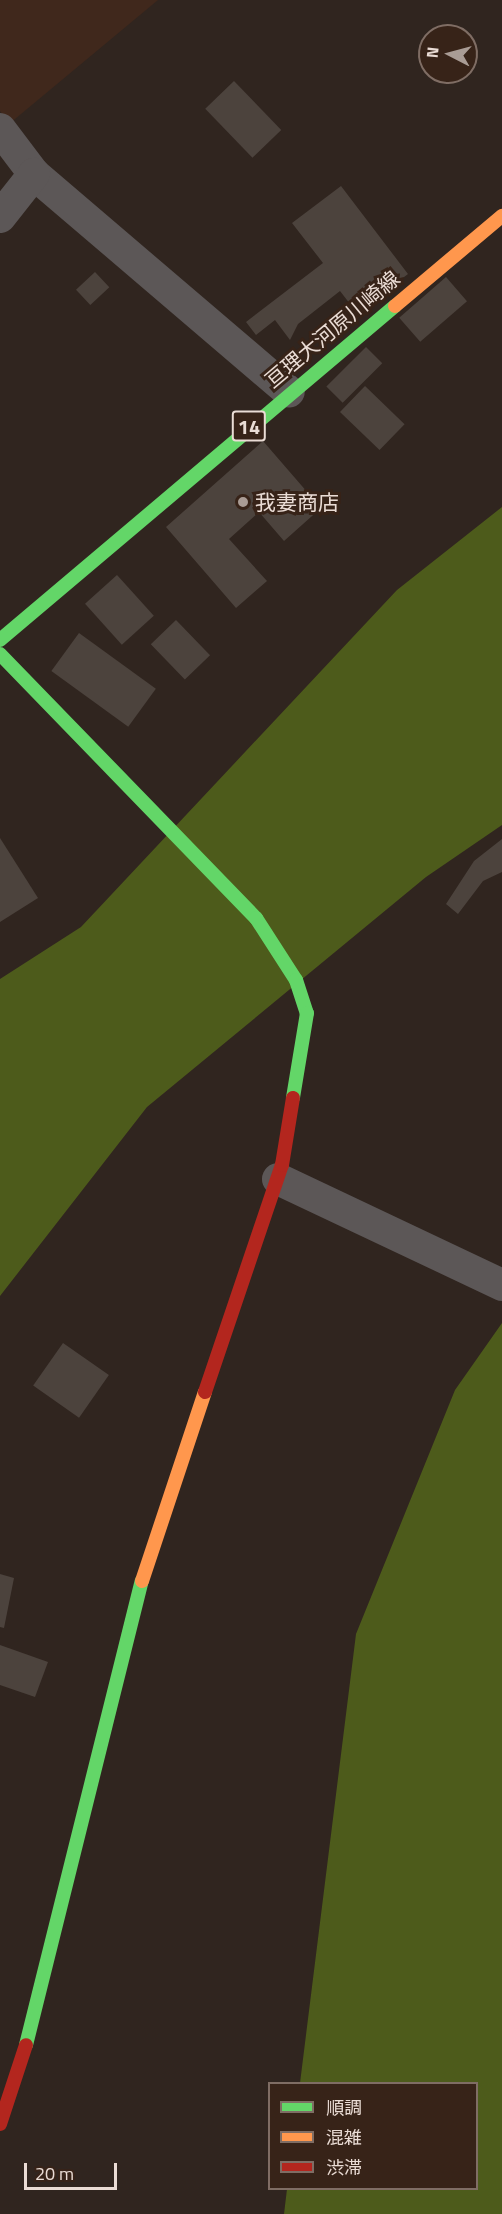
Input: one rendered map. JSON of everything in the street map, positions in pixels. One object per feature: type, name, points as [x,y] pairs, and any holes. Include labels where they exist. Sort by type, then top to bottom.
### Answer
[{"type":"street","points":[[0,129],[34,174],[289,392]]},
{"type":"street","points":[[0,217],[34,174]]},
{"type":"street","name":"亘理大河原川崎線","points":[[0,640],[289,392],[502,216]]},
{"type":"street","points":[[0,654],[256,918],[296,980],[307,1013],[305,1041],[278,1179],[128,1621],[35,2018],[0,2124]]},
{"type":"street","points":[[278,1179],[502,1285]]},
{"type":"shaded area","points":[[0,0],[158,0],[9,124],[0,111]]},
{"type":"green space","points":[[502,507],[502,825],[426,877],[147,1107],[0,1296],[0,979],[81,927],[397,590]]},
{"type":"green space","points":[[502,1323],[502,2214],[284,2214],[287,2190],[478,2190],[478,2082],[300,2082],[356,1634],[455,1390]]},
{"type":"building","points":[[234,81],[281,130],[252,158],[205,109]]},
{"type":"building","points":[[341,186],[408,274],[357,313],[340,291],[298,324],[290,340],[275,320],[256,335],[246,322],[323,263],[292,223]]},
{"type":"building","points":[[95,272],[109,287],[90,305],[76,290]]},
{"type":"building","points":[[446,277],[467,301],[420,342],[399,318]]},
{"type":"building","points":[[366,347],[382,363],[343,403],[326,387]]},
{"type":"building","points":[[365,386],[405,424],[380,450],[340,412]]},
{"type":"building","points":[[263,441],[321,508],[284,541],[259,512],[229,539],[267,581],[236,608],[166,527]]},
{"type":"building","points":[[117,575],[154,616],[122,645],[85,604]]},
{"type":"building","points":[[176,620],[210,655],[185,680],[151,644]]},
{"type":"building","points":[[79,633],[156,689],[128,727],[51,671]]},
{"type":"building","points":[[0,838],[38,898],[0,922]]},
{"type":"building","points":[[502,839],[502,872],[483,881],[458,914],[446,904],[474,861]]},
{"type":"building","points":[[63,1343],[109,1375],[79,1418],[33,1386]]},
{"type":"building","points":[[0,1574],[14,1578],[4,1628],[0,1627]]},
{"type":"building","points":[[0,1645],[48,1662],[35,1697],[0,1685]]},
{"type":"traffic: fast","points":[[0,640],[395,306]]},
{"type":"traffic: fast","points":[[0,654],[256,918],[296,980],[307,1013],[293,1098]]},
{"type":"traffic: fast","points":[[26,2045],[142,1581]]},
{"type":"traffic: slow","points":[[395,306],[502,216]]},
{"type":"traffic: slow","points":[[142,1581],[205,1392]]},
{"type":"traffic: jam","points":[[205,1392],[282,1165],[293,1098]]},
{"type":"traffic: jam","points":[[0,2124],[26,2045]]},
{"type":"place","name":"我妻商店","points":[[243,502]]}]
